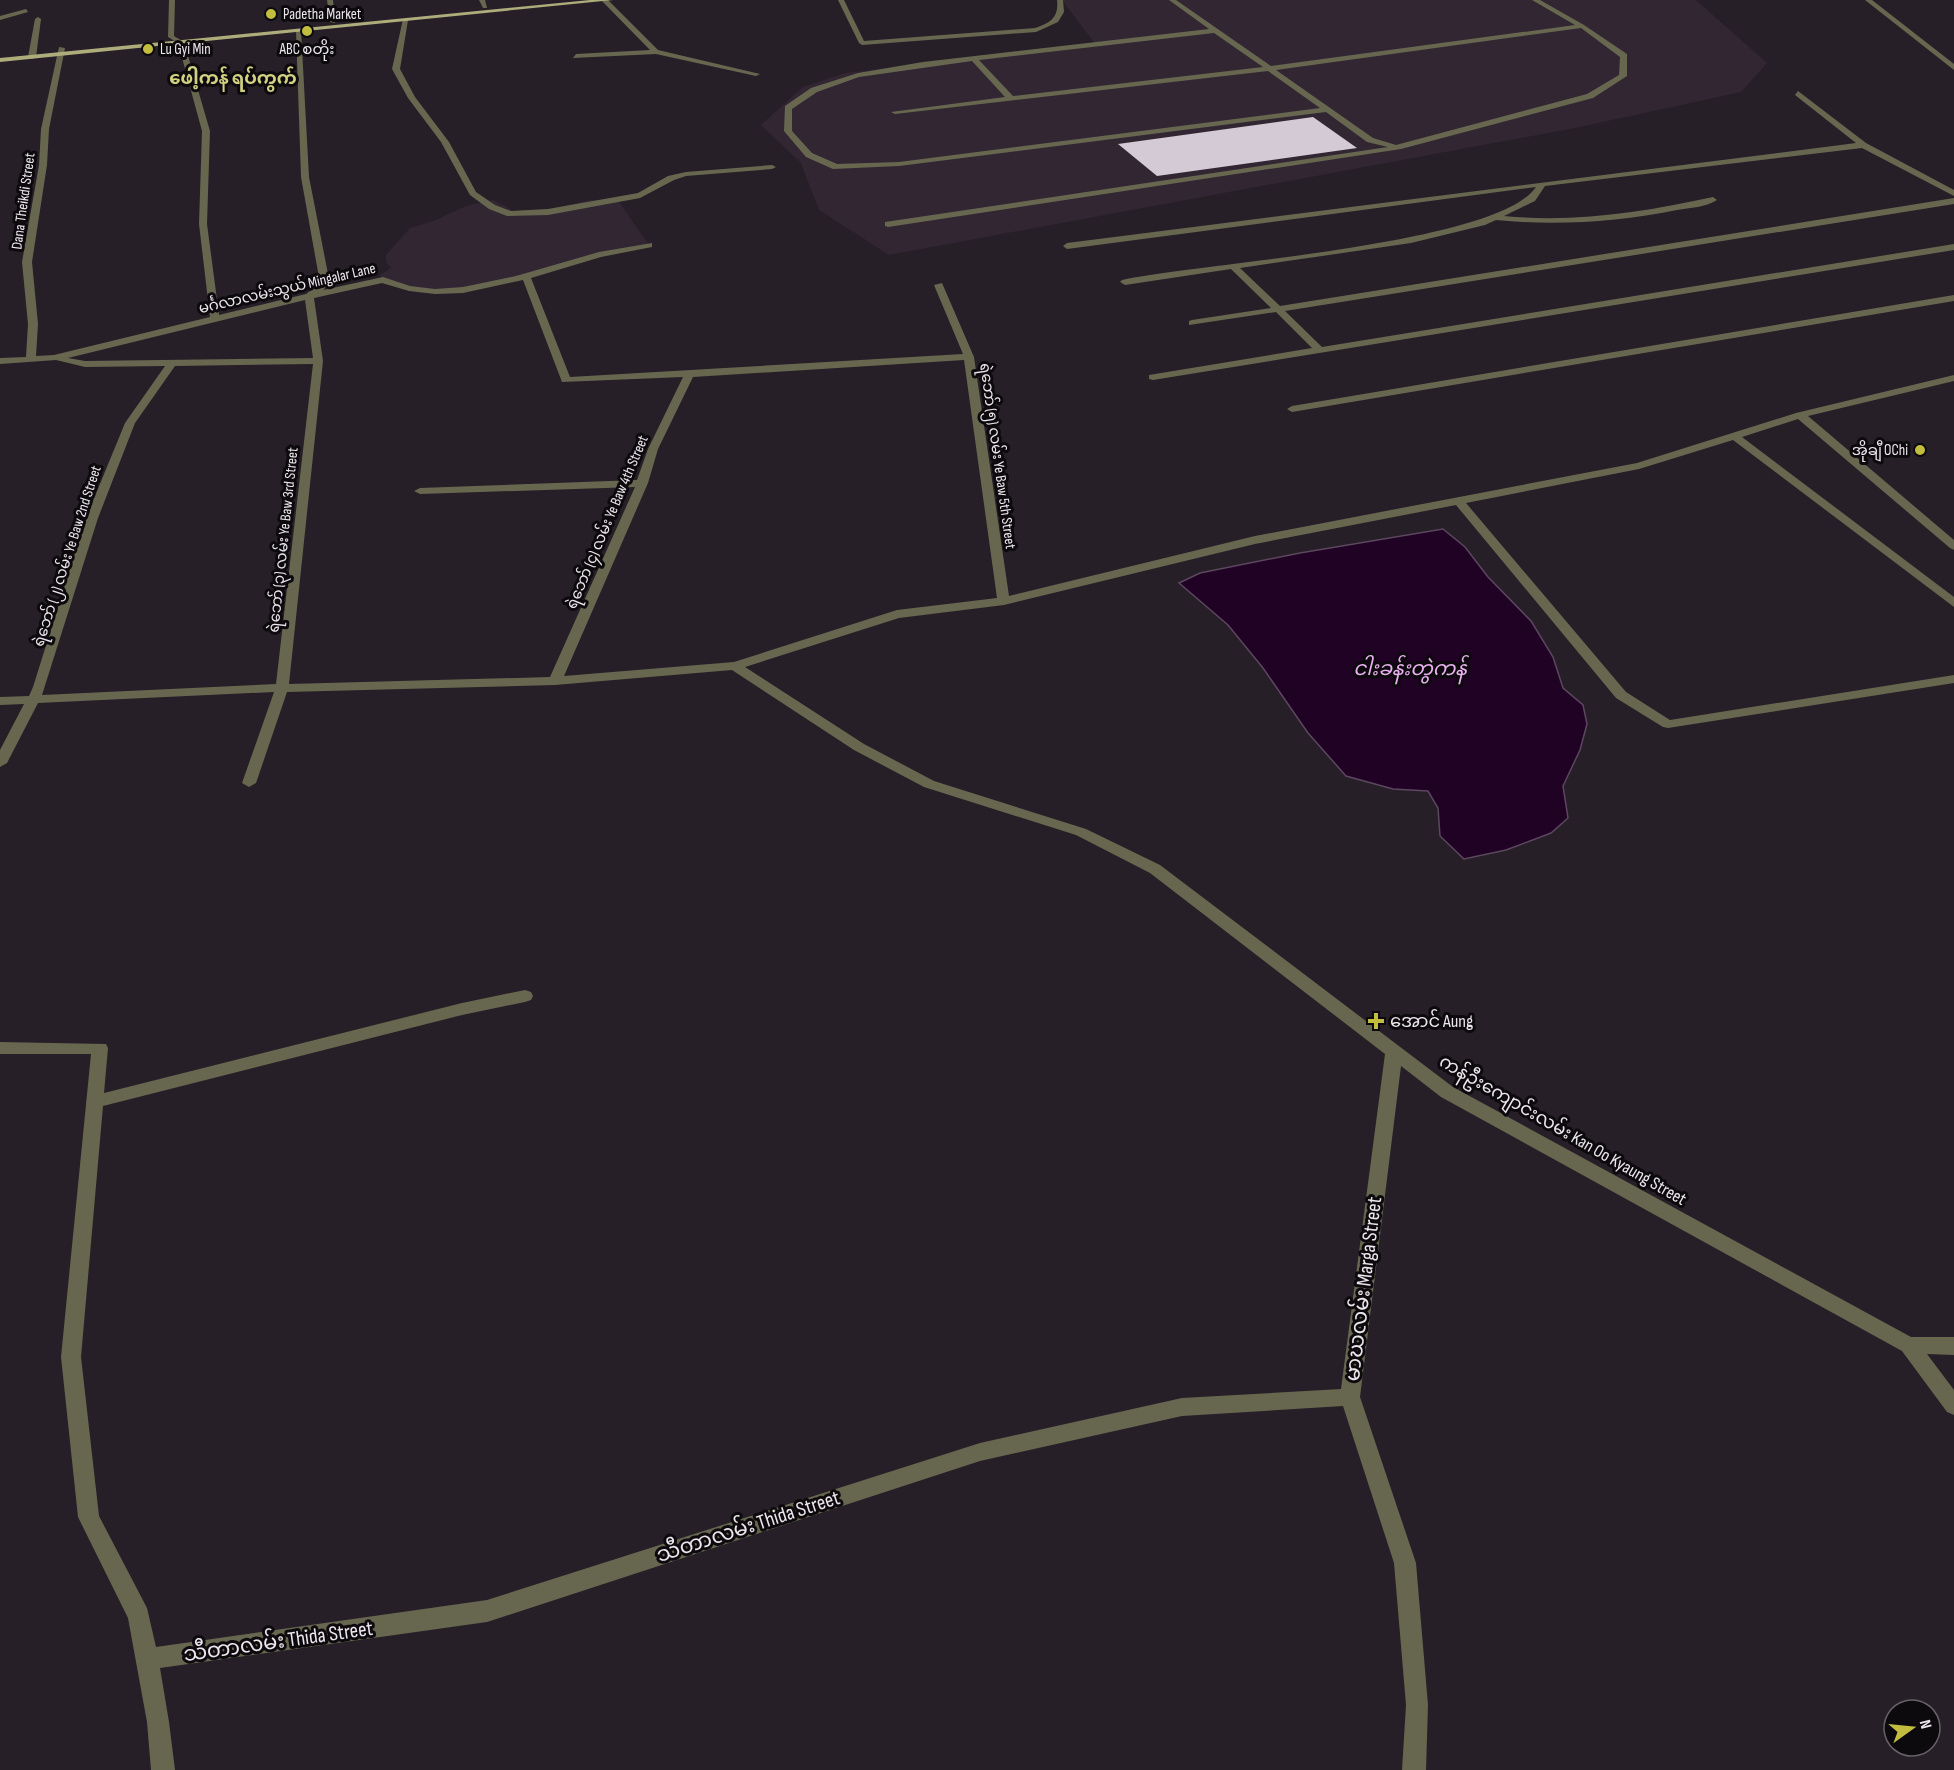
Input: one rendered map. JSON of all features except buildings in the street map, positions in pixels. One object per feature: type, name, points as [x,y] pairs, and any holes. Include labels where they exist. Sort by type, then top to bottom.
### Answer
[{"type":"main road","points":[[0,60],[171,37],[333,22],[484,4],[555,0]]},
{"type":"main road","points":[[60,51],[181,42],[610,0]]},
{"type":"main road","points":[[0,54],[33,54]]},
{"type":"street","points":[[172,0],[171,37],[181,42],[206,131],[203,224],[215,319]]},
{"type":"street","points":[[330,0],[333,22]]},
{"type":"street","points":[[604,0],[656,52]]},
{"type":"street","points":[[841,0],[862,43],[1036,30],[1053,25],[1059,18],[1060,0]]},
{"type":"street","points":[[1172,0],[1370,140],[1401,147]]},
{"type":"street","points":[[888,224],[1401,147],[1590,96],[1623,76],[1624,56],[1581,26],[1535,0]]},
{"type":"street","points":[[1868,0],[1954,68]]},
{"type":"street","points":[[0,18],[26,11]]},
{"type":"street","points":[[33,54],[38,19]]},
{"type":"street","points":[[405,20],[396,69],[412,98],[445,142],[473,193],[492,207],[510,214],[548,212],[640,195],[671,178],[686,174],[772,167]]},
{"type":"street","points":[[895,112],[1268,69],[1581,26]]},
{"type":"street","points":[[299,31],[305,177],[325,284],[309,296]]},
{"type":"street","points":[[1213,31],[973,58],[858,75],[814,90],[788,108],[788,131],[810,154],[836,167],[899,164],[1325,110]]},
{"type":"street","name":"Dana Theikdi Street","points":[[32,359],[33,324],[27,262],[43,165],[45,129],[60,51]]},
{"type":"street","points":[[576,56],[656,52],[756,74]]},
{"type":"street","points":[[973,58],[1011,99]]},
{"type":"street","points":[[1798,93],[1863,145],[1954,193]]},
{"type":"street","points":[[1067,246],[1863,145]]},
{"type":"street","points":[[1125,282],[1411,240],[1482,223],[1532,199],[1542,184]]},
{"type":"street","points":[[1494,217],[1522,221],[1628,215],[1713,200]]},
{"type":"street","points":[[1192,323],[1954,201]]},
{"type":"street","name":"မင်္ဂလာလမ်းသွယ် Mingalar Lane","points":[[0,361],[54,358],[383,280],[393,285],[435,292],[485,286],[526,277],[599,255],[649,245]]},
{"type":"street","points":[[1153,377],[1954,247]]},
{"type":"street","points":[[1233,266],[1320,350]]},
{"type":"street","points":[[526,277],[566,380],[689,375],[969,357]]},
{"type":"street","name":"ရဲဘော် (၅) လမ်း Ye Baw 5th Street","points":[[939,285],[969,357],[1004,601]]},
{"type":"street","name":"ရဲဘော် (၃) လမ်း Ye Baw 3rd Street","points":[[249,783],[282,688],[318,361],[309,296]]},
{"type":"street","points":[[1292,409],[1954,298]]},
{"type":"street","points":[[54,358],[85,364],[318,361]]},
{"type":"street","name":"ရဲဘော် (၂) လမ်း Ye Baw 2nd Street","points":[[0,763],[36,698],[92,518],[130,423],[171,364]]},
{"type":"street","name":"ရဲဘော် (၄) လမ်း Ye Baw 4th Street","points":[[555,681],[642,483],[653,449],[689,375]]},
{"type":"street","points":[[0,701],[282,688],[555,681],[735,666],[897,614],[1004,601],[1256,540],[1639,466],[1800,416],[1954,378]]},
{"type":"street","points":[[1800,416],[1954,546]]},
{"type":"street","points":[[1733,435],[1954,603]]},
{"type":"street","points":[[420,492],[642,483]]},
{"type":"street","points":[[1458,500],[1621,695],[1668,724],[1954,679]]},
{"type":"street","name":"ကန်ဦးကျောင်းလမ်း Kan Oo Kyaung Street","points":[[735,666],[859,747],[929,784],[1081,832],[1155,869],[1447,1092],[1909,1345],[1954,1346]]},
{"type":"street","points":[[94,1102],[462,1009],[525,996]]},
{"type":"street","points":[[0,1048],[100,1048],[71,1357],[89,1517],[140,1616],[158,1722],[163,1770]]},
{"type":"street","name":"မာဃလမ်း Marga Street","points":[[1394,1052],[1350,1397],[1405,1563],[1417,1705],[1414,1770]]},
{"type":"street","points":[[1909,1345],[1954,1406]]},
{"type":"street","name":"သီတာလမ်း Thida Street","points":[[147,1659],[487,1611],[980,1452],[1182,1407],[1350,1397]]},
{"type":"shaded area","points":[[1062,0],[1696,0],[1767,63],[1741,92],[1575,128],[889,255],[819,210],[801,163],[761,125],[803,87],[845,73],[1096,45]]},
{"type":"shaded area","points":[[493,200],[519,216],[590,200],[619,202],[649,245],[599,255],[526,277],[435,292],[383,280],[380,275],[391,268],[386,262],[386,255],[410,228],[436,220],[466,206]]},
{"type":"water","name":"ငါးခန်းတွဲကန်","points":[[1443,529],[1465,547],[1488,577],[1531,621],[1553,657],[1563,688],[1583,705],[1587,724],[1580,750],[1563,786],[1568,818],[1551,833],[1506,850],[1464,859],[1440,836],[1438,808],[1428,791],[1393,789],[1346,776],[1308,733],[1263,668],[1228,625],[1179,583],[1200,573],[1300,553]]},
{"type":"place","name":"Padetha Market","points":[[271,14]]},
{"type":"place","name":"ABC စတိုး","points":[[307,31]]},
{"type":"place","name":"Lu Gyi Min","points":[[148,49]]},
{"type":"place","name":"အိုချီ OChi","points":[[1920,450]]},
{"type":"place","name":"အောင် Aung","points":[[1376,1021]]},
{"type":"district","name":"ဖေါ့ကန် ရပ်ကွက်","points":[[233,78]]}]
